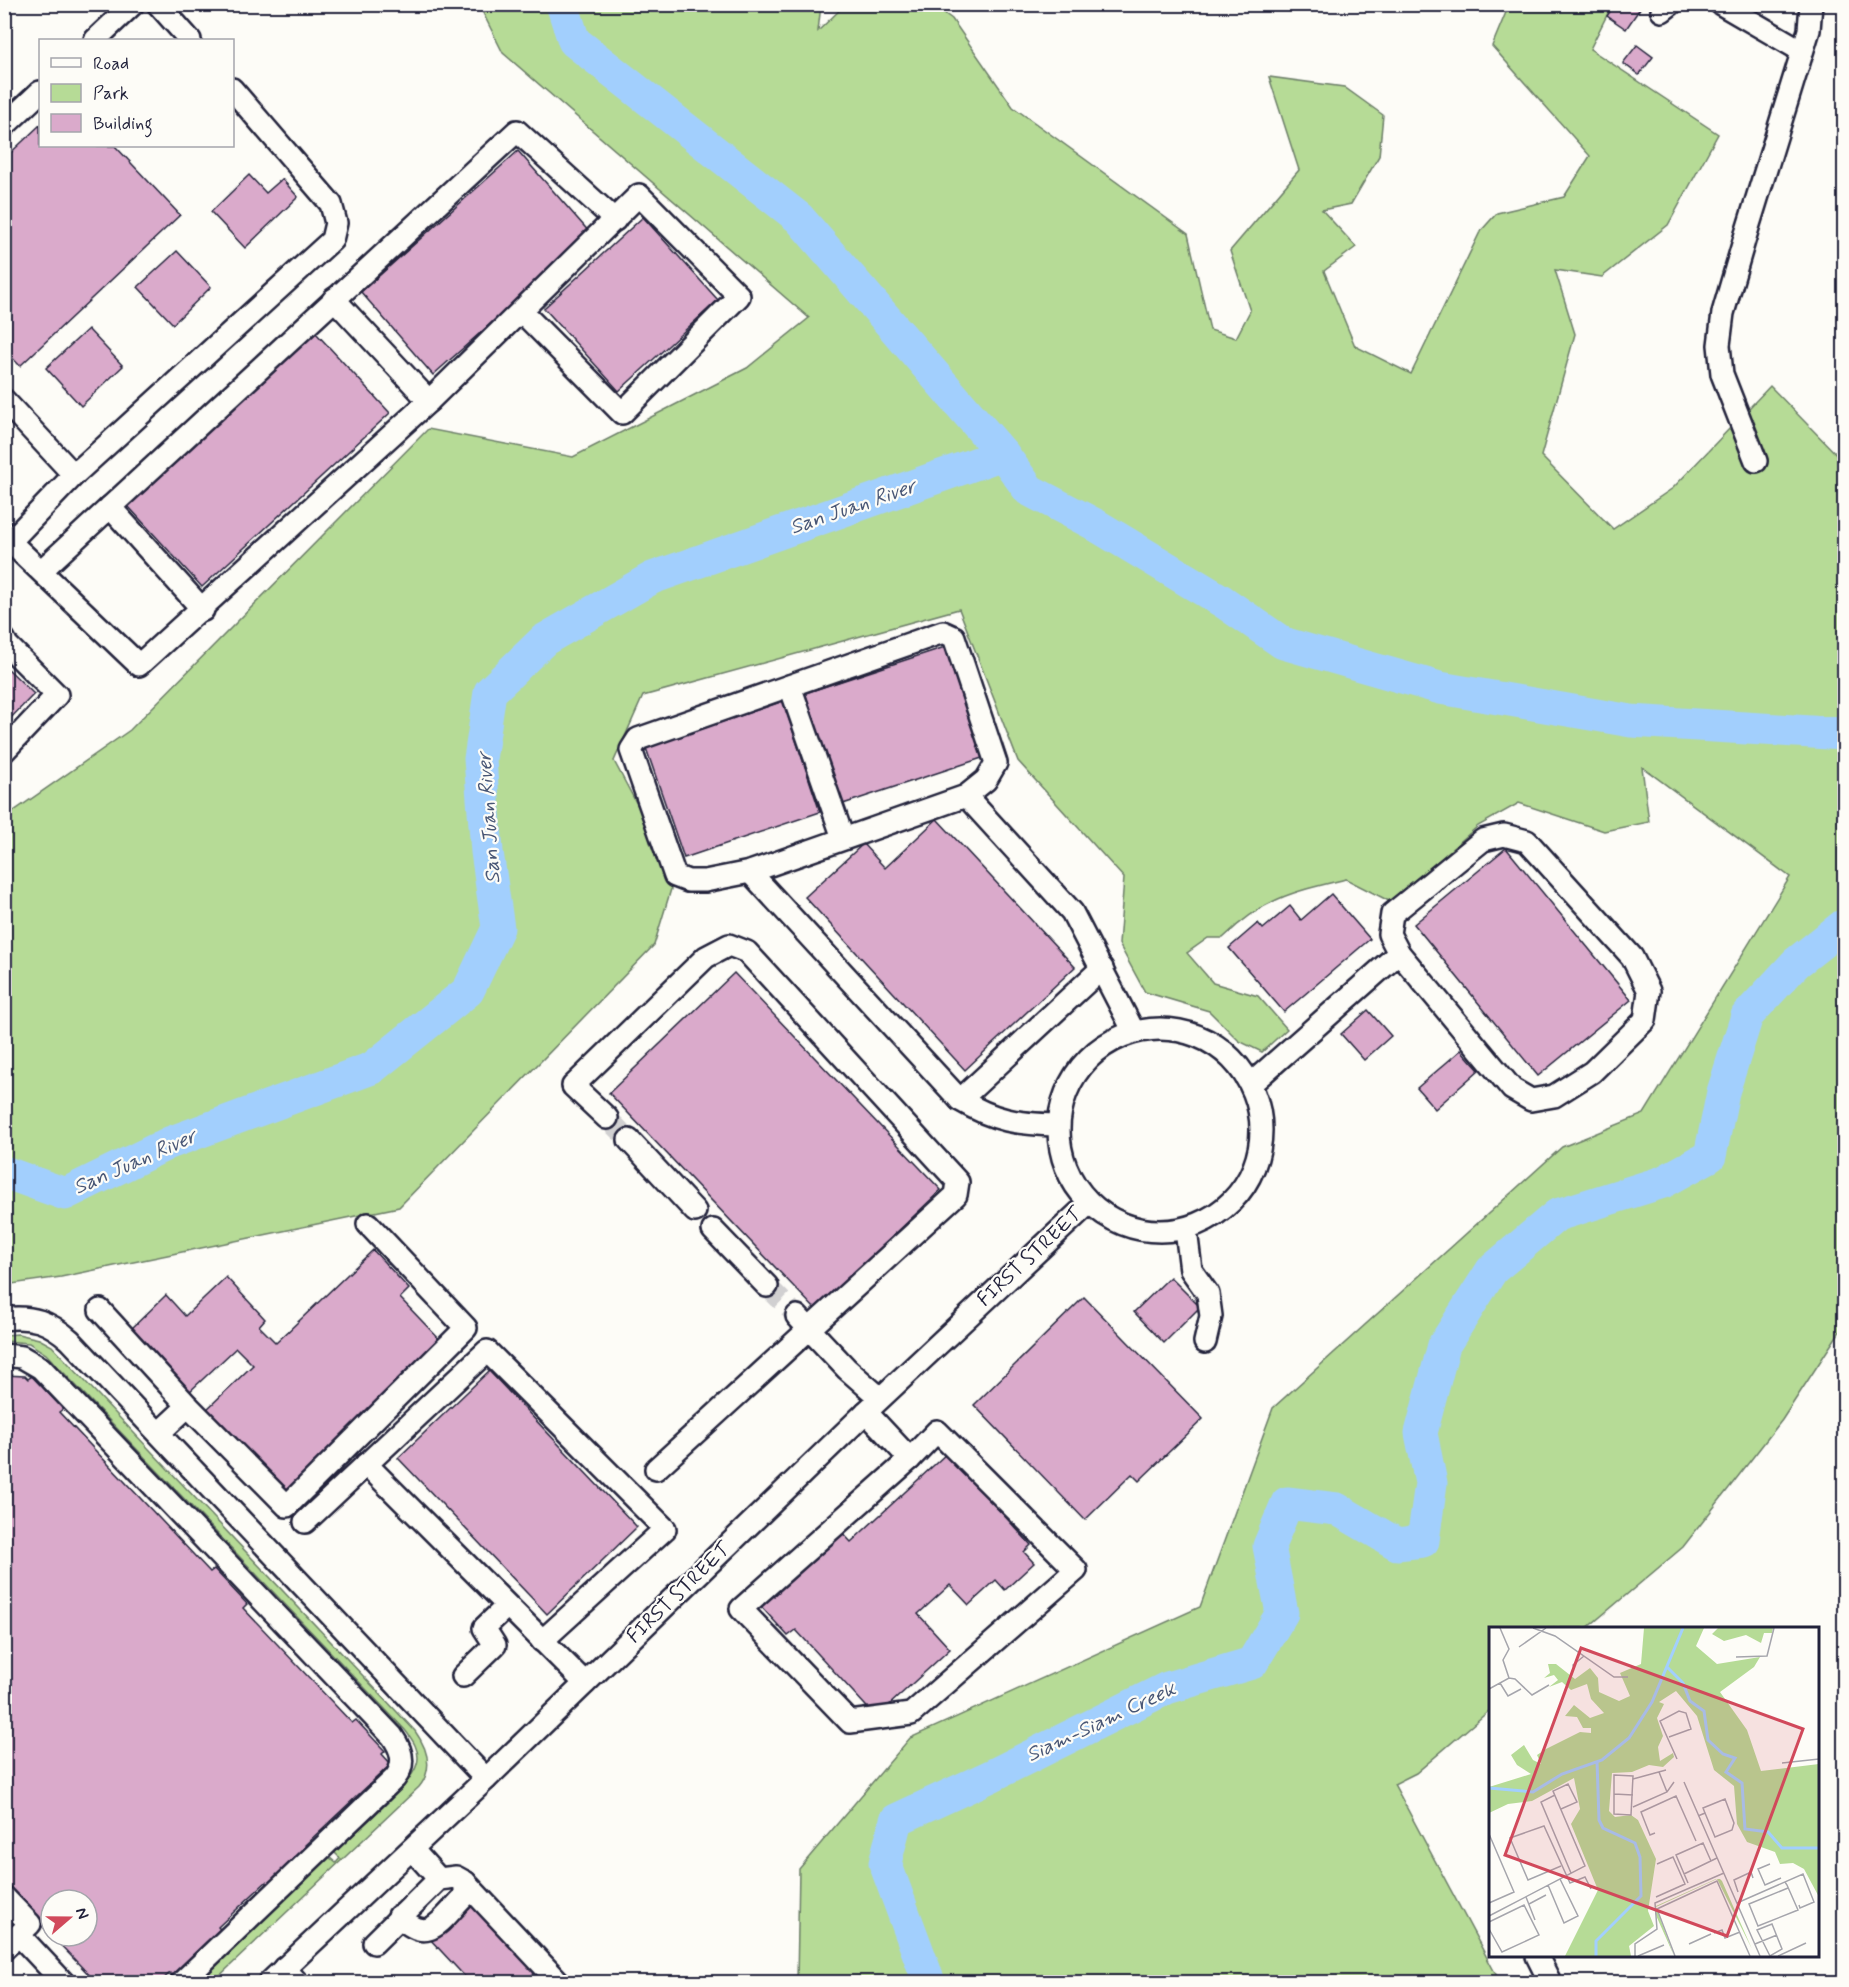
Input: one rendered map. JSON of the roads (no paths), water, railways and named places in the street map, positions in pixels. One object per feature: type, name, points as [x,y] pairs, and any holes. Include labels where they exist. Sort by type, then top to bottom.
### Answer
[{"type":"street","points":[[96,39],[133,4]]},
{"type":"street","points":[[158,4],[189,39]]},
{"type":"street","points":[[1721,4],[1802,51]]},
{"type":"street","points":[[1756,461],[1722,374],[1719,345],[1724,313],[1739,256],[1809,30],[1811,4]]},
{"type":"street","points":[[234,91],[332,204],[336,223],[332,240],[74,475],[6,542],[42,570],[139,666],[203,610],[429,401],[639,195],[739,296],[622,413],[521,311]]},
{"type":"street","points":[[4,126],[39,93]]},
{"type":"street","points":[[42,570],[517,131],[615,220]]},
{"type":"street","points":[[334,299],[429,401]]},
{"type":"street","points":[[4,400],[74,475]]},
{"type":"street","points":[[110,507],[203,610]]},
{"type":"street","points":[[943,632],[954,637],[996,763],[986,780],[966,795],[750,872],[705,881],[688,881],[675,876],[631,750],[638,739],[943,632]]},
{"type":"street","points":[[4,639],[7,645],[57,695],[4,751]]},
{"type":"street","points":[[790,686],[843,838]]},
{"type":"street","points":[[966,795],[1072,912],[1133,1030]]},
{"type":"street","points":[[1504,835],[1527,841],[1632,957],[1649,991],[1645,1020],[1592,1072],[1554,1096],[1531,1100],[1512,1089],[1399,953],[1389,934],[1392,914],[1483,840],[1504,835]]},
{"type":"street","points":[[750,872],[960,1100],[984,1114],[1014,1124],[1057,1125]]},
{"type":"street","points":[[607,1118],[573,1086],[706,957],[729,945],[747,952],[958,1182],[956,1195],[804,1323],[656,1469]]},
{"type":"street","points":[[1252,1083],[1399,953]]},
{"type":"street","points":[[960,1100],[1102,969]]},
{"type":"street","name":"FIRST STREET","points":[[1179,1029],[1211,1043],[1222,1048],[1252,1083],[1262,1118],[1260,1155],[1245,1189],[1219,1215],[1186,1230],[1134,1230],[1088,1203],[1065,1168],[1057,1125],[1068,1084],[1095,1050],[1133,1030],[1179,1029]]},
{"type":"street","points":[[628,1140],[695,1211]]},
{"type":"street","name":"FIRST STREET","points":[[284,1978],[412,1849],[873,1405],[1088,1203]]},
{"type":"street","points":[[100,1310],[188,1406],[287,1506],[466,1328],[368,1224]]},
{"type":"street","points":[[713,1230],[767,1286]]},
{"type":"street","points":[[1186,1230],[1191,1270],[1208,1294],[1211,1316],[1205,1342]]},
{"type":"street","points":[[4,1320],[38,1319],[58,1329],[486,1779]]},
{"type":"street","points":[[804,1323],[873,1405],[910,1459]]},
{"type":"street","points":[[305,1522],[487,1351],[665,1529],[542,1641]]},
{"type":"street","points":[[4,1355],[22,1358],[41,1368],[392,1736],[401,1754],[402,1768],[395,1779],[182,1983]]},
{"type":"street","points":[[159,1433],[188,1406]]},
{"type":"street","points":[[937,1431],[1076,1570],[911,1714],[850,1722],[741,1609],[910,1459],[937,1431]]},
{"type":"street","points":[[366,1464],[585,1683]]},
{"type":"street","points":[[463,1676],[495,1645],[484,1628],[507,1606]]},
{"type":"street","points":[[412,1849],[439,1879]]},
{"type":"street","points":[[374,1942],[439,1879],[456,1877],[465,1882],[559,1983]]},
{"type":"street","points":[[399,1916],[411,1928],[421,1932],[431,1929],[465,1896],[465,1882]]},
{"type":"street","points":[[4,1896],[30,1924],[12,1942],[63,1983]]},
{"type":"street","points":[[1537,1957],[1550,1983]]},
{"type":"waterway","points":[[562,4],[574,41],[799,218],[1003,454],[1029,490],[1094,524],[1222,601],[1283,643],[1440,688],[1631,721],[1844,734]]},
{"type":"waterway","name":"San Juan River","points":[[4,1172],[65,1194],[169,1143],[372,1068],[468,991],[498,928],[487,852],[480,759],[490,692],[544,640],[652,578],[1003,454]]},
{"type":"waterway","name":"Siam-Siam Creek","points":[[929,1982],[885,1863],[896,1820],[991,1776],[1167,1688],[1252,1663],[1282,1613],[1269,1546],[1287,1503],[1337,1509],[1397,1544],[1423,1541],[1431,1483],[1421,1433],[1444,1345],[1492,1270],[1557,1215],[1663,1182],[1710,1156],[1723,1092],[1747,1016],[1796,963],[1844,925]]},
{"type":"tunnel","points":[[607,1118],[629,1140]]},
{"type":"tunnel","points":[[767,1286],[797,1316]]}]
